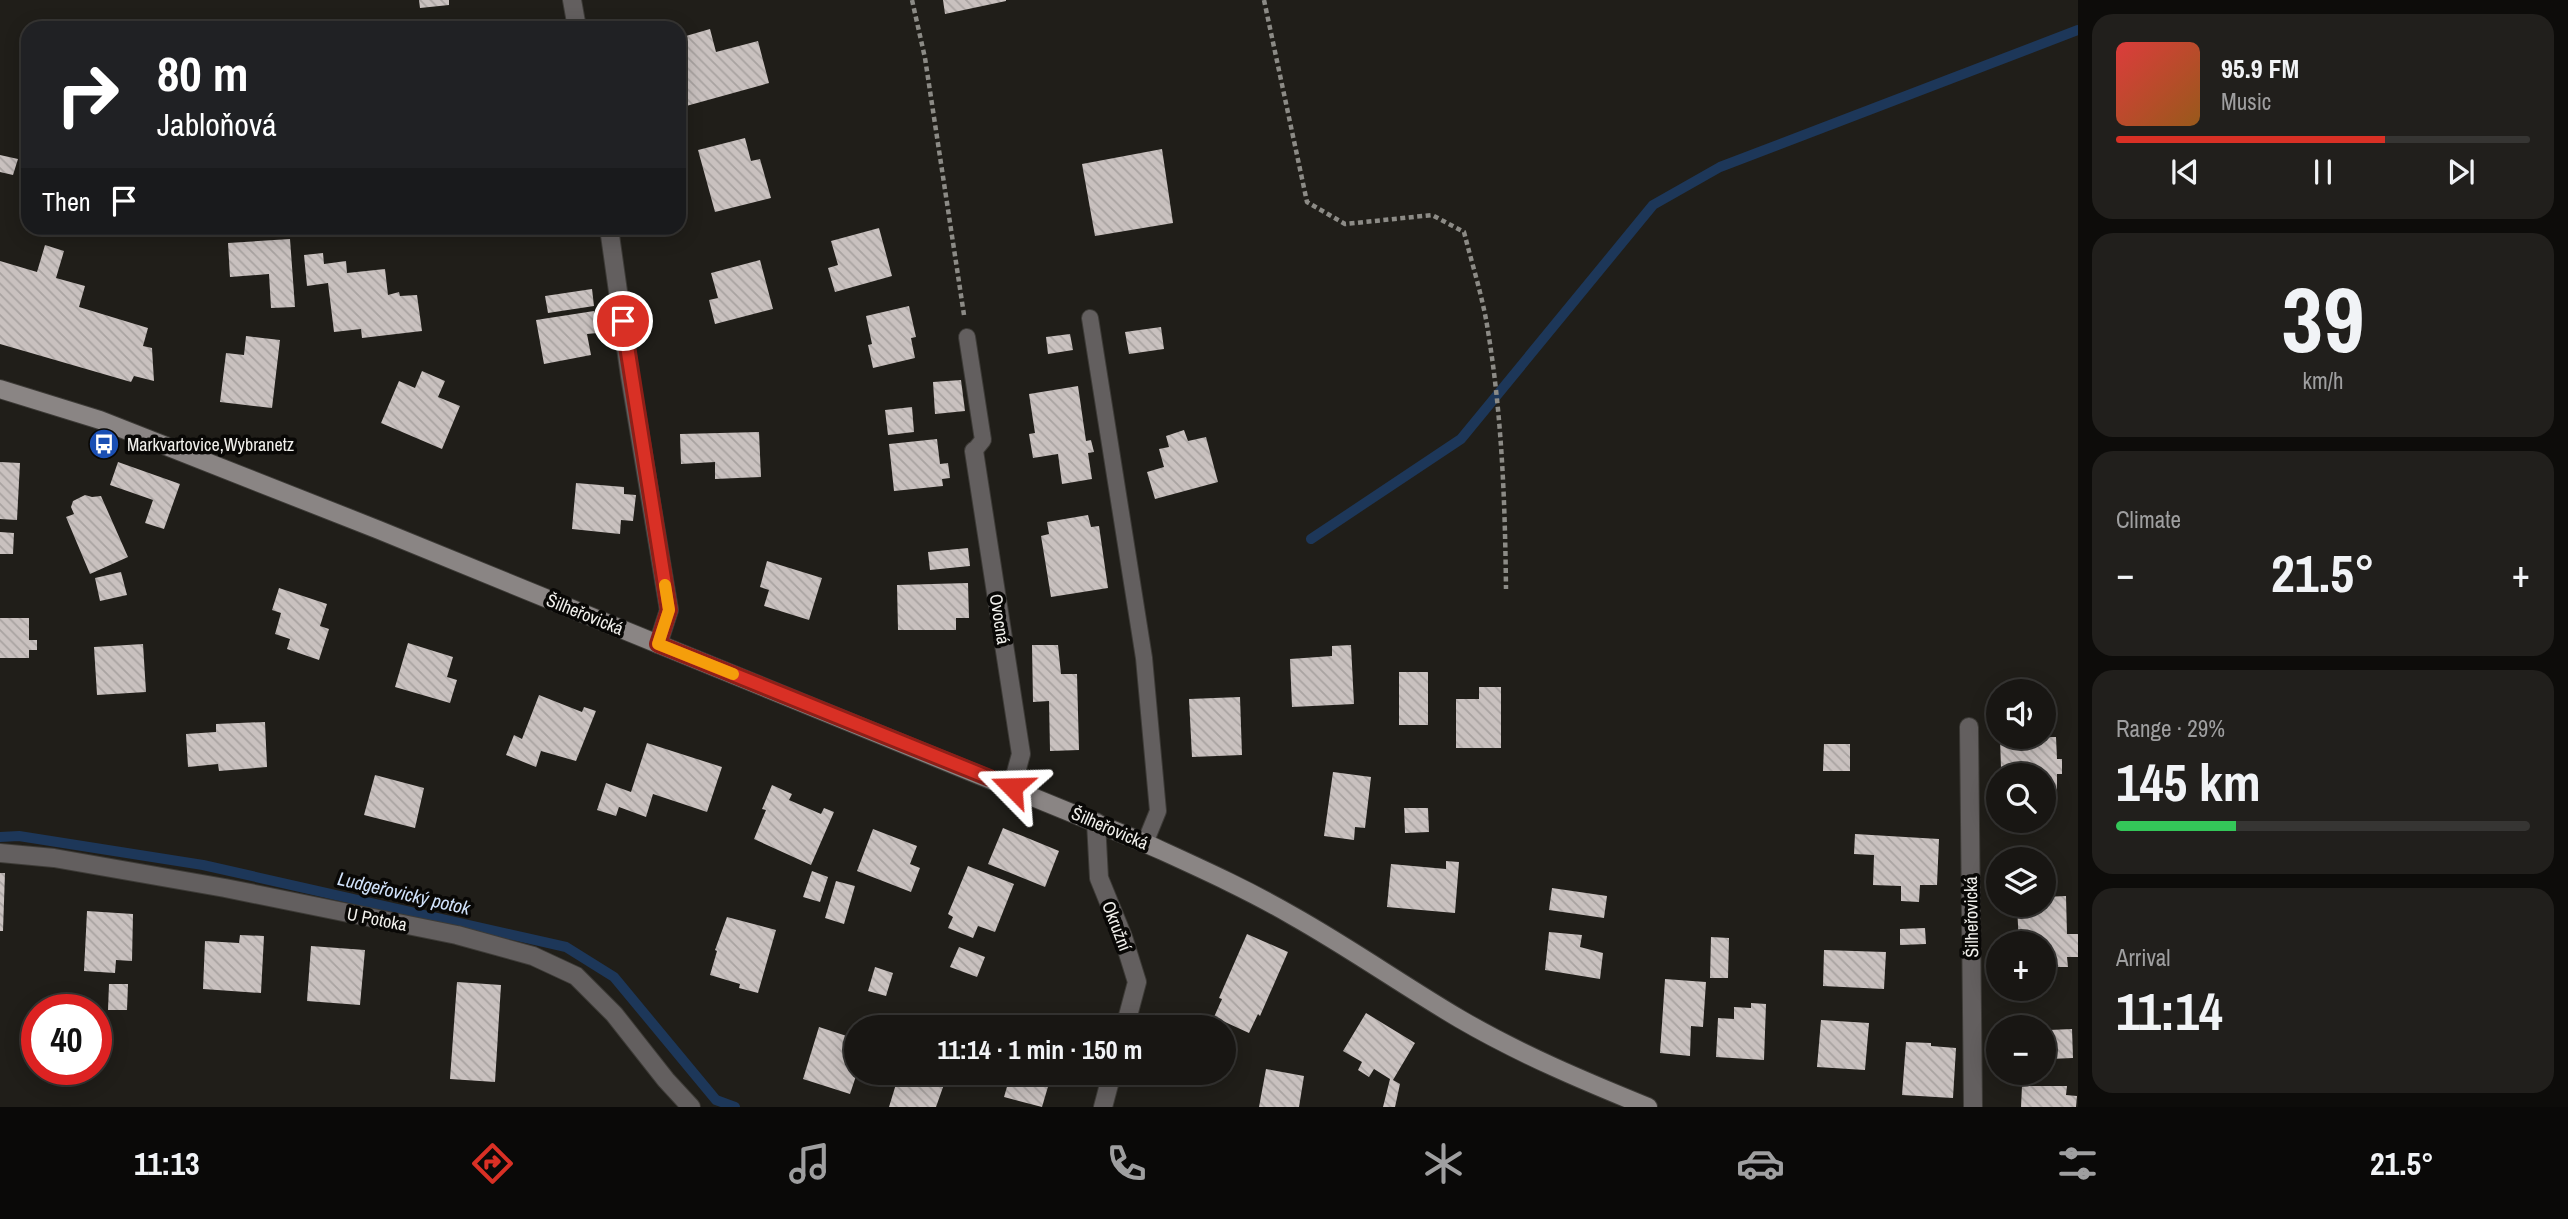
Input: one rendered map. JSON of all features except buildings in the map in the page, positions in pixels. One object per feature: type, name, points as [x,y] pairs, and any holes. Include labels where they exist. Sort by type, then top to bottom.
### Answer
[{"type":"street","points":[[572,0],[576,21]]},
{"type":"street","points":[[611,235],[630,376],[669,610],[658,644]]},
{"type":"street","name":"Šilheřovická","points":[[0,389],[100,420],[1145,843],[1238,886],[1293,916],[1461,1019],[1524,1053],[1648,1107]]},
{"type":"street","name":"Ovocná","points":[[974,451],[1021,754],[1012,787]]},
{"type":"street","name":"Šilheřovická","points":[[1969,727],[1973,1107]]},
{"type":"street","name":"Okružní","points":[[1096,822],[1098,878],[1123,937],[1137,982],[1128,1015]]},
{"type":"street","name":"U Potoka","points":[[0,853],[54,858],[225,888],[457,935],[533,956],[576,976],[614,1014],[691,1107]]},
{"type":"street","points":[[1103,1107],[1109,1085]]},
{"type":"lane","points":[[1090,318],[1144,658],[1157,811],[1145,843]]},
{"type":"lane","points":[[967,337],[983,440],[974,451]]},
{"type":"path","points":[[912,0],[925,58],[967,337]]},
{"type":"path","points":[[1264,0],[1307,202],[1345,223],[1432,215],[1464,232],[1488,329],[1504,463],[1506,589]]},
{"type":"waterway","points":[[1311,539],[1461,439],[1653,205],[1720,167],[2078,30]]},
{"type":"waterway","name":"Ludgeřovický potok","points":[[0,837],[19,836],[203,865],[566,947],[614,977],[716,1100],[735,1107]]},
{"type":"slow traffic","points":[[665,585],[669,610],[658,644],[733,674]]},
{"type":"place","name":"Markvartovice,Wybranetz","points":[[104,444]]},
{"type":"route","points":[[623,321],[669,610],[658,644],[1012,787]]}]
